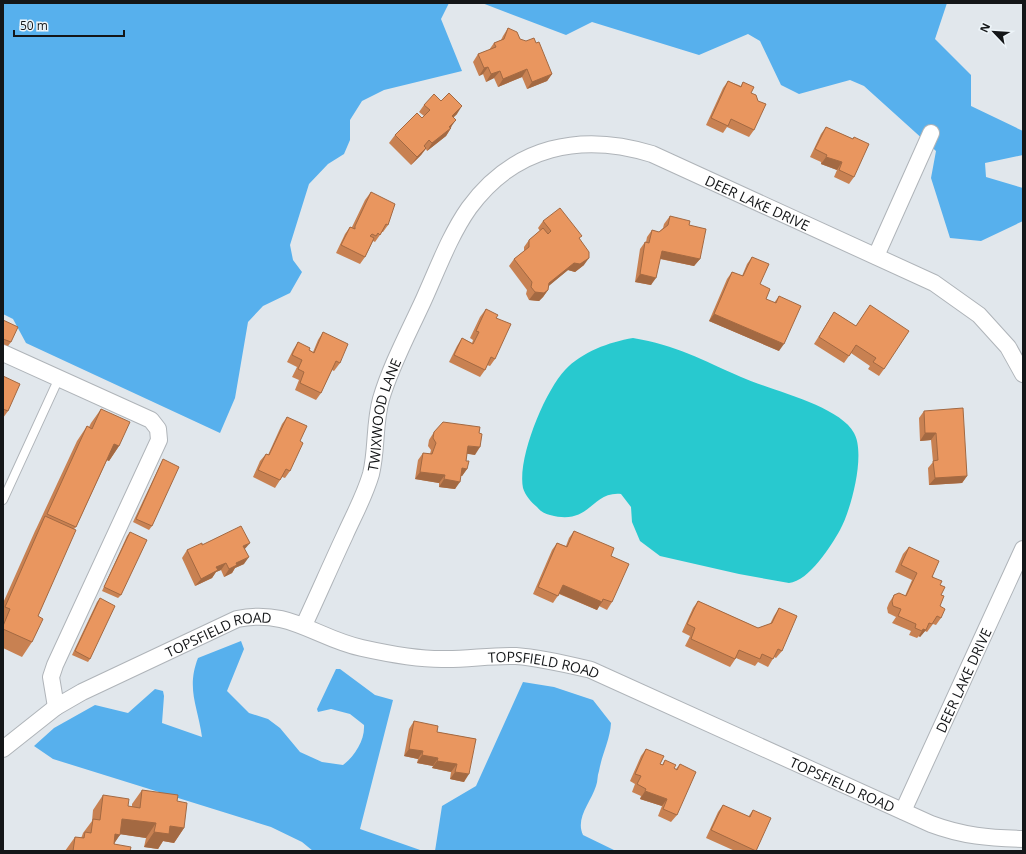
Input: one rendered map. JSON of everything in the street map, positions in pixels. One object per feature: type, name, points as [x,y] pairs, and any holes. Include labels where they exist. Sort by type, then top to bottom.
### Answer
[{"type":"street","points":[[876,256],[931,133]]},
{"type":"street","name":"DEER LAKE DRIVE","points":[[469,208],[497,177],[529,157],[570,146],[593,143],[614,144],[633,148],[667,160],[934,283],[979,315],[1008,347],[1023,374]]},
{"type":"street","name":"TWIXWOOD LANE","points":[[304,625],[362,499],[370,475],[378,411],[388,379],[448,246],[469,208]]},
{"type":"street","points":[[3,353],[152,420],[158,429],[159,440],[54,665],[51,677],[56,707]]},
{"type":"street","name":"DEER LAKE DRIVE","points":[[903,811],[1023,549]]},
{"type":"street","name":"TOPSFIELD ROAD","points":[[3,749],[56,707],[82,692],[237,620],[253,616],[268,617],[304,625],[344,643],[381,652],[424,658],[517,656],[554,660],[591,670],[936,826],[964,835],[983,838],[1023,839]]},
{"type":"lane","points":[[3,500],[59,378]]},
{"type":"shaded area","points":[[3,3],[449,3],[441,19],[462,71],[384,90],[362,101],[350,120],[350,140],[344,154],[328,164],[309,184],[290,245],[293,260],[302,272],[290,293],[263,306],[248,322],[235,398],[220,433],[26,343],[13,319],[3,314]]},
{"type":"shaded area","points":[[482,3],[947,3],[935,39],[971,75],[971,106],[1023,131],[1023,155],[985,163],[986,177],[1023,188],[1023,221],[981,241],[950,238],[931,178],[936,151],[864,86],[850,80],[799,94],[781,85],[760,41],[748,34],[699,55],[592,22],[566,35]]},
{"type":"shaded area","points":[[633,338],[676,349],[753,382],[819,406],[834,414],[846,423],[854,433],[857,442],[858,468],[849,509],[840,530],[819,562],[812,570],[797,581],[789,583],[739,574],[660,556],[640,541],[632,522],[631,507],[621,494],[611,494],[583,512],[574,516],[564,517],[544,513],[528,498],[523,488],[522,475],[528,443],[541,409],[557,380],[565,370],[579,358],[588,353],[605,345]]},
{"type":"shaded area","points":[[241,641],[244,649],[227,691],[249,713],[268,719],[280,728],[300,752],[322,762],[343,765],[355,752],[361,742],[364,731],[364,725],[350,714],[331,709],[318,712],[317,709],[336,669],[340,669],[375,695],[393,700],[360,829],[423,851],[313,851],[302,842],[271,827],[53,759],[34,746],[54,728],[95,705],[128,713],[155,689],[163,691],[162,723],[202,737],[193,689],[193,679],[198,658]]},
{"type":"shaded area","points":[[523,682],[554,687],[593,700],[611,723],[600,765],[597,784],[582,816],[581,829],[583,835],[616,851],[435,851],[442,806],[476,786]]},
{"type":"building","points":[[508,28],[517,32],[520,39],[526,41],[534,38],[536,43],[539,42],[552,74],[532,82],[527,69],[503,79],[500,71],[491,74],[488,67],[484,68],[478,54],[496,47],[494,43],[504,39]]},
{"type":"building","points":[[728,81],[741,87],[743,82],[754,87],[751,93],[756,95],[758,101],[766,104],[754,130],[731,119],[728,126],[711,118]]},
{"type":"building","points":[[449,93],[462,106],[452,116],[456,120],[449,127],[451,128],[432,143],[429,140],[424,146],[426,148],[417,157],[395,135],[417,113],[422,118],[430,110],[424,105],[434,94],[441,101]]},
{"type":"building","points":[[826,127],[853,139],[854,137],[869,144],[854,177],[839,170],[842,162],[826,157],[827,155],[815,149]]},
{"type":"building","points":[[371,192],[395,204],[388,225],[386,224],[380,235],[378,233],[376,236],[372,234],[370,236],[374,238],[365,257],[341,245],[350,227],[355,229]]},
{"type":"building","points":[[560,208],[582,236],[579,238],[589,252],[589,258],[580,264],[574,263],[549,283],[548,290],[544,293],[535,292],[531,287],[532,282],[514,259],[529,247],[529,240],[543,228],[548,234],[551,231],[543,221]]},
{"type":"building","points":[[670,216],[690,221],[689,225],[706,229],[700,259],[662,251],[656,278],[640,274],[645,242],[649,243],[652,230],[659,232],[668,225]]},
{"type":"building","points":[[752,257],[769,264],[760,284],[770,289],[766,299],[776,303],[779,296],[801,306],[784,344],[714,314],[732,272],[743,276]]},
{"type":"building","points":[[870,305],[909,331],[884,369],[873,362],[876,358],[856,345],[849,356],[819,337],[834,312],[856,326]]},
{"type":"building","points":[[486,309],[498,315],[496,318],[511,324],[495,359],[491,357],[485,370],[454,355],[462,338],[473,344],[479,332],[476,331]]},
{"type":"building","points":[[3,320],[18,327],[11,342],[3,339]]},
{"type":"building","points":[[323,332],[348,344],[340,363],[336,361],[321,393],[300,383],[304,372],[298,369],[302,360],[292,355],[298,342],[310,348],[309,350],[314,353]]},
{"type":"building","points":[[3,376],[20,384],[8,411],[3,409]]},
{"type":"building","points":[[963,408],[967,476],[935,478],[933,461],[938,460],[936,433],[925,433],[924,411]]},
{"type":"building","points":[[101,409],[130,422],[119,446],[114,444],[76,527],[47,514],[87,426],[92,429]]},
{"type":"building","points":[[287,417],[307,426],[300,441],[303,443],[290,471],[286,469],[280,480],[258,470],[266,454],[269,455]]},
{"type":"building","points":[[443,422],[480,427],[479,433],[482,434],[480,447],[468,446],[466,461],[469,461],[467,469],[462,468],[460,482],[444,479],[445,475],[420,472],[423,453],[432,454],[436,443],[433,438],[434,432]]},
{"type":"building","points":[[163,459],[179,467],[152,526],[136,519]]},
{"type":"building","points":[[45,516],[76,530],[38,616],[43,619],[32,642],[3,629],[3,626],[10,609],[5,607]]},
{"type":"building","points":[[241,526],[250,543],[243,546],[249,557],[236,563],[237,565],[229,569],[226,563],[216,567],[218,570],[201,579],[187,550],[202,543],[202,545]]},
{"type":"building","points":[[574,531],[614,548],[611,556],[629,564],[612,602],[603,599],[602,602],[563,585],[558,596],[538,587],[557,543],[567,547]]},
{"type":"building","points":[[130,532],[147,540],[121,595],[104,587]]},
{"type":"building","points":[[909,547],[939,561],[932,577],[942,581],[940,585],[945,587],[941,595],[944,596],[940,606],[945,609],[941,618],[937,616],[932,624],[929,623],[926,630],[923,629],[922,631],[915,628],[916,624],[898,616],[901,609],[893,606],[892,601],[894,595],[899,593],[906,596],[917,573],[901,565]]},
{"type":"building","points":[[100,598],[115,606],[90,659],[75,651]]},
{"type":"building","points":[[698,601],[758,628],[772,623],[779,608],[797,616],[782,651],[778,649],[773,659],[762,654],[760,659],[739,650],[735,659],[691,639],[695,628],[687,624]]},
{"type":"building","points":[[414,721],[438,726],[437,732],[476,739],[469,774],[455,772],[457,764],[437,761],[438,758],[422,755],[423,751],[409,749]]},
{"type":"building","points":[[646,749],[664,756],[660,764],[663,765],[665,760],[676,765],[674,768],[677,770],[680,764],[696,772],[677,815],[663,809],[667,799],[645,791],[646,789],[637,784],[641,776],[635,774]]},
{"type":"building","points":[[142,790],[178,795],[177,801],[187,803],[184,828],[170,826],[169,834],[154,832],[156,823],[122,819],[120,835],[115,834],[114,844],[131,847],[130,851],[73,851],[75,837],[84,838],[85,832],[91,833],[93,819],[100,820],[103,795],[129,799],[128,806],[140,808]]},
{"type":"building","points":[[723,805],[750,817],[753,810],[771,818],[756,851],[711,830]]}]
